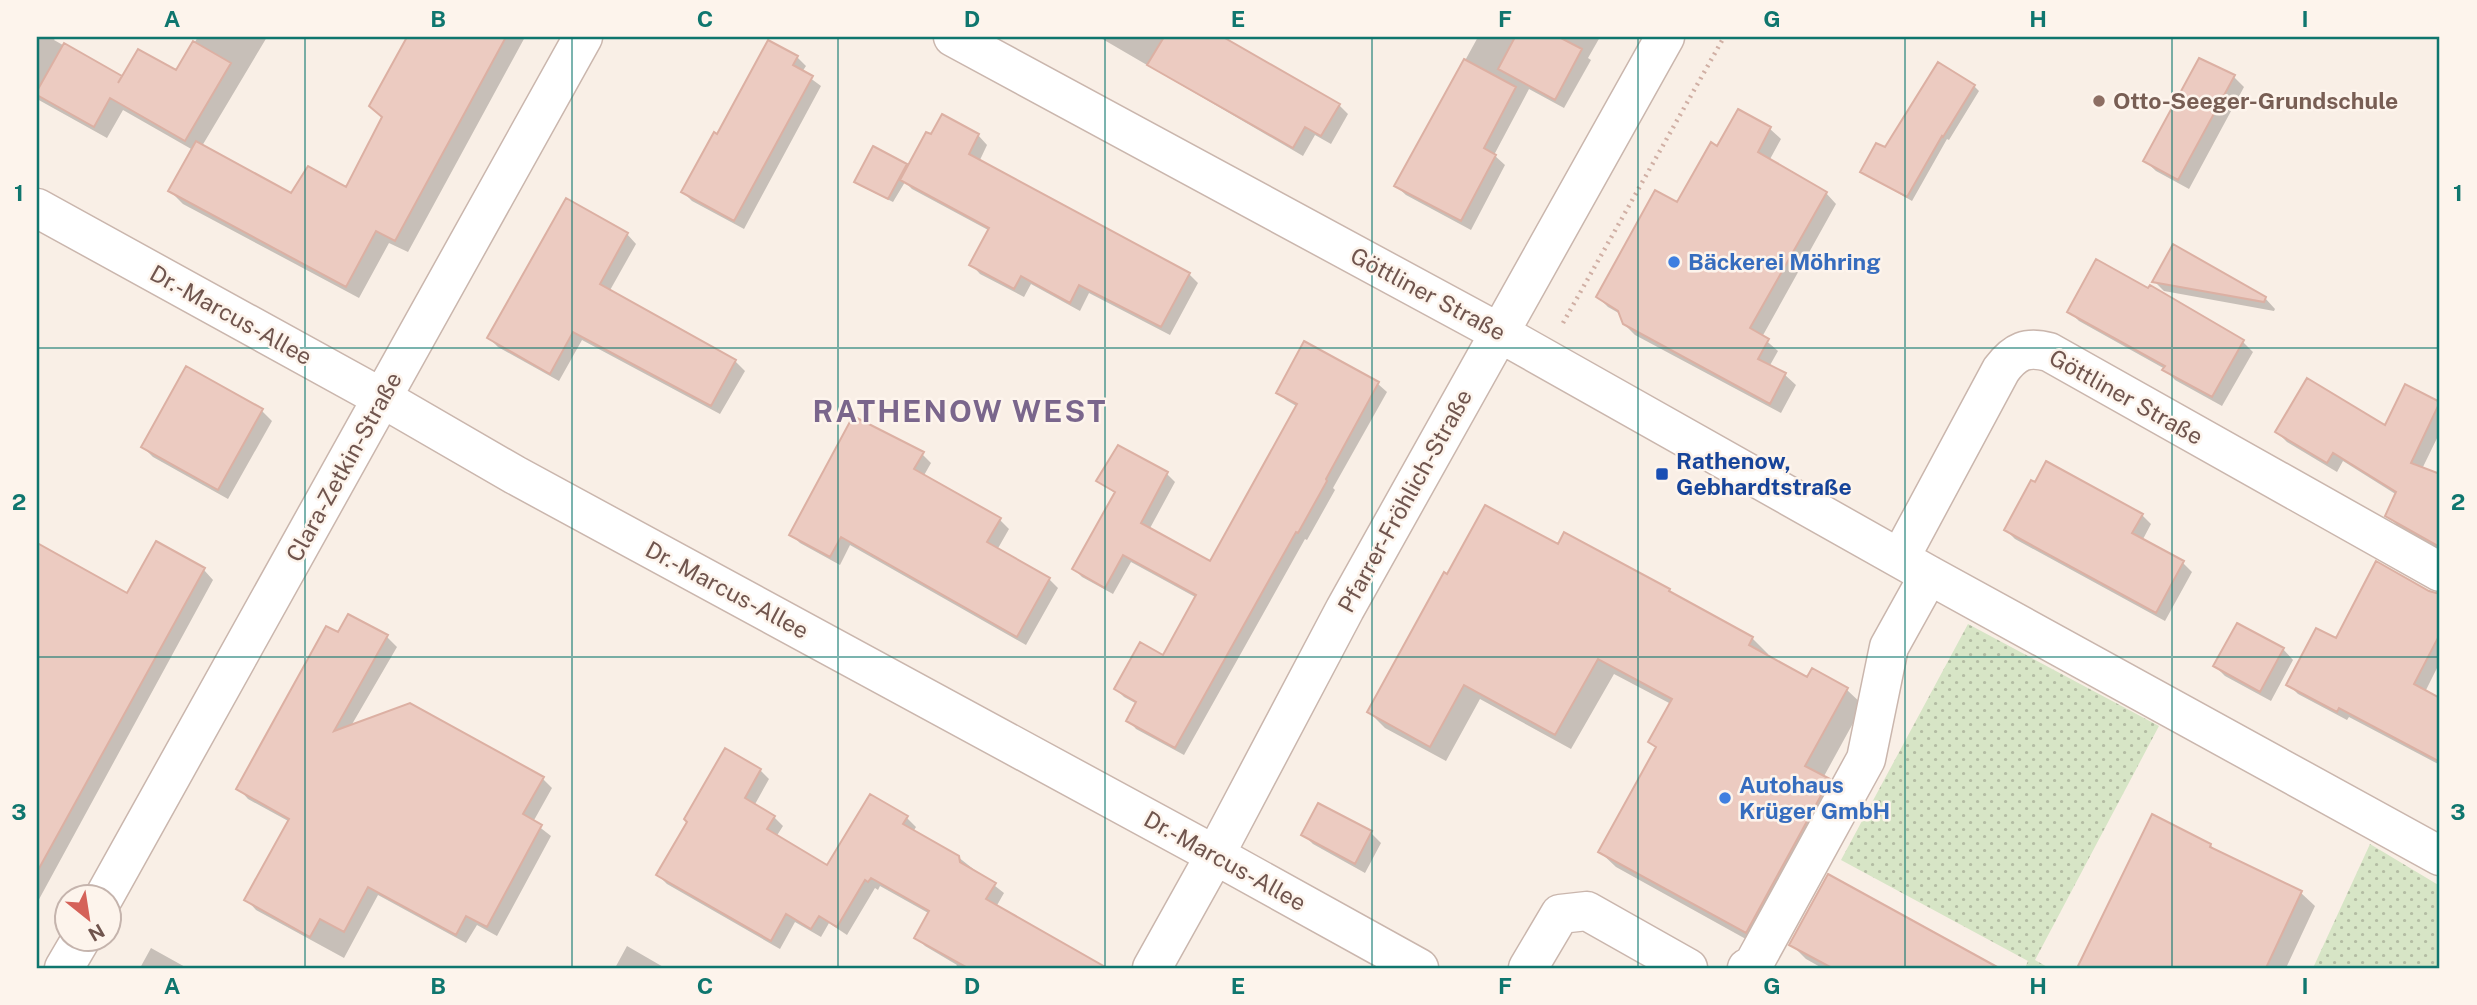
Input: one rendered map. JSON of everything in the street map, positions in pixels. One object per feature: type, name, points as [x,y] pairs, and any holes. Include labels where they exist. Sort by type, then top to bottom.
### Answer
[{"type":"street","name":"Clara-Zetkin-Straße","points":[[112,883],[583,37]]},
{"type":"street","name":"Göttliner Straße","points":[[953,37],[1498,332],[1914,566],[2440,856]]},
{"type":"street","name":"Pfarrer-Fröhlich-Straße","points":[[1152,968],[1215,855],[1314,665],[1665,37]]},
{"type":"street","name":"Dr.-Marcus-Allee","points":[[37,208],[383,398],[515,475],[1419,968]]},
{"type":"street","name":"Göttliner Straße","points":[[1914,566],[2001,370],[2010,358],[2020,351],[2034,348],[2049,352],[2440,572]]},
{"type":"street","points":[[1747,968],[1752,967],[1866,759],[1889,647],[1914,566]]},
{"type":"street","points":[[1528,968],[1560,914],[1587,911],[1688,968]]},
{"type":"path","points":[[1562,324],[1724,37]]},
{"type":"green space","points":[[1968,624],[2159,726],[2035,960],[2049,968],[2025,968],[2028,961],[1841,860]]},
{"type":"green space","points":[[2370,844],[2440,886],[2440,968],[2313,968]]},
{"type":"building","points":[[407,37],[506,37],[395,241],[376,231],[346,287],[168,191],[196,141],[291,193],[308,166],[346,187],[382,117],[369,106]]},
{"type":"building","points":[[1164,37],[1223,37],[1340,104],[1321,136],[1305,127],[1293,148],[1147,65]]},
{"type":"building","points":[[1515,37],[1559,37],[1582,49],[1555,100],[1498,69]]},
{"type":"building","points":[[768,40],[798,56],[793,65],[813,76],[734,221],[681,192],[714,132],[717,134]]},
{"type":"building","points":[[193,41],[231,63],[185,141],[110,98],[94,127],[37,95],[64,43],[122,76],[118,83],[138,49],[176,70]]},
{"type":"building","points":[[2199,58],[2235,75],[2178,180],[2143,161]]},
{"type":"building","points":[[1464,59],[1516,87],[1484,148],[1496,155],[1461,221],[1394,186]]},
{"type":"building","points":[[1938,62],[1975,85],[1907,197],[1860,172],[1876,143],[1885,147]]},
{"type":"building","points":[[1738,109],[1771,127],[1758,152],[1827,192],[1750,328],[1769,339],[1758,359],[1786,373],[1770,404],[1623,324],[1618,311],[1596,297],[1655,190],[1677,202],[1711,142],[1717,146]]},
{"type":"building","points":[[942,114],[979,134],[969,154],[1190,273],[1161,327],[1079,285],[1070,303],[1021,276],[1014,289],[969,265],[989,228],[900,180],[926,132],[931,134]]},
{"type":"building","points":[[873,146],[907,164],[888,199],[854,182]]},
{"type":"building","points":[[566,198],[628,233],[600,284],[736,360],[711,406],[573,332],[550,374],[487,338]]},
{"type":"building","points":[[2173,244],[2266,297],[2264,302],[2152,282]]},
{"type":"building","points":[[2096,259],[2148,288],[2150,285],[2244,340],[2212,397],[2162,370],[2165,366],[2067,312]]},
{"type":"building","points":[[1304,341],[1379,382],[1327,481],[1175,748],[1126,721],[1136,702],[1114,689],[1140,642],[1163,655],[1196,595],[1123,555],[1105,588],[1072,569],[1115,492],[1096,481],[1118,445],[1168,472],[1141,523],[1210,561],[1297,404],[1276,393]]},
{"type":"building","points":[[186,366],[263,409],[218,490],[141,447]]},
{"type":"building","points":[[2307,378],[2385,425],[2405,384],[2440,402],[2411,463],[2440,474],[2440,547],[2385,516],[2396,492],[2333,453],[2327,463],[2275,432]]},
{"type":"building","points":[[853,416],[924,452],[914,469],[1001,518],[987,542],[1050,578],[1017,637],[841,537],[830,557],[789,535]]},
{"type":"building","points":[[2046,461],[2143,514],[2132,533],[2184,561],[2156,613],[2004,530],[2031,480],[2035,482]]},
{"type":"building","points":[[1485,505],[1558,544],[1564,532],[1753,637],[1749,645],[1807,677],[1812,668],[1848,688],[1805,766],[1830,779],[1746,933],[1598,852],[1656,747],[1648,742],[1672,699],[1598,659],[1555,735],[1464,685],[1430,747],[1367,712],[1444,572],[1447,574]]},
{"type":"building","points":[[156,541],[205,568],[37,872],[37,543],[127,593]]},
{"type":"building","points":[[2376,561],[2429,591],[2440,594],[2440,634],[2414,684],[2440,698],[2440,762],[2339,708],[2337,712],[2286,685],[2316,628],[2336,638]]},
{"type":"building","points":[[348,614],[388,635],[334,731],[410,703],[544,777],[523,814],[542,825],[487,927],[466,916],[456,935],[368,887],[344,932],[320,919],[310,937],[244,900],[289,819],[236,789],[326,626],[338,632]]},
{"type":"building","points":[[2237,623],[2284,648],[2260,692],[2213,666]]},
{"type":"building","points":[[725,748],[761,769],[745,798],[775,816],[767,829],[827,865],[870,794],[908,816],[903,824],[959,856],[960,862],[996,883],[986,899],[1107,968],[968,968],[914,938],[929,911],[871,878],[868,882],[865,880],[837,927],[819,916],[811,929],[786,914],[771,941],[656,875],[687,822],[684,819]]},
{"type":"building","points":[[1318,803],[1372,831],[1355,864],[1301,835]]},
{"type":"building","points":[[2152,814],[2211,844],[2210,847],[2302,891],[2266,968],[2077,968]]},
{"type":"building","points":[[1828,874],[1999,968],[1832,968],[1789,945]]},
{"type":"place","name":"Otto-Seeger-Grundschule","points":[[2099,101]]},
{"type":"place","name":"Bäckerei Möhring","points":[[1674,262]]},
{"type":"place","name":"Rathenow, Gebhardtstraße","points":[[1662,474]]},
{"type":"place","name":"Autohaus Krüger GmbH","points":[[1725,798]]},
{"type":"district","name":"RATHENOW WEST","points":[[960,412]]}]
